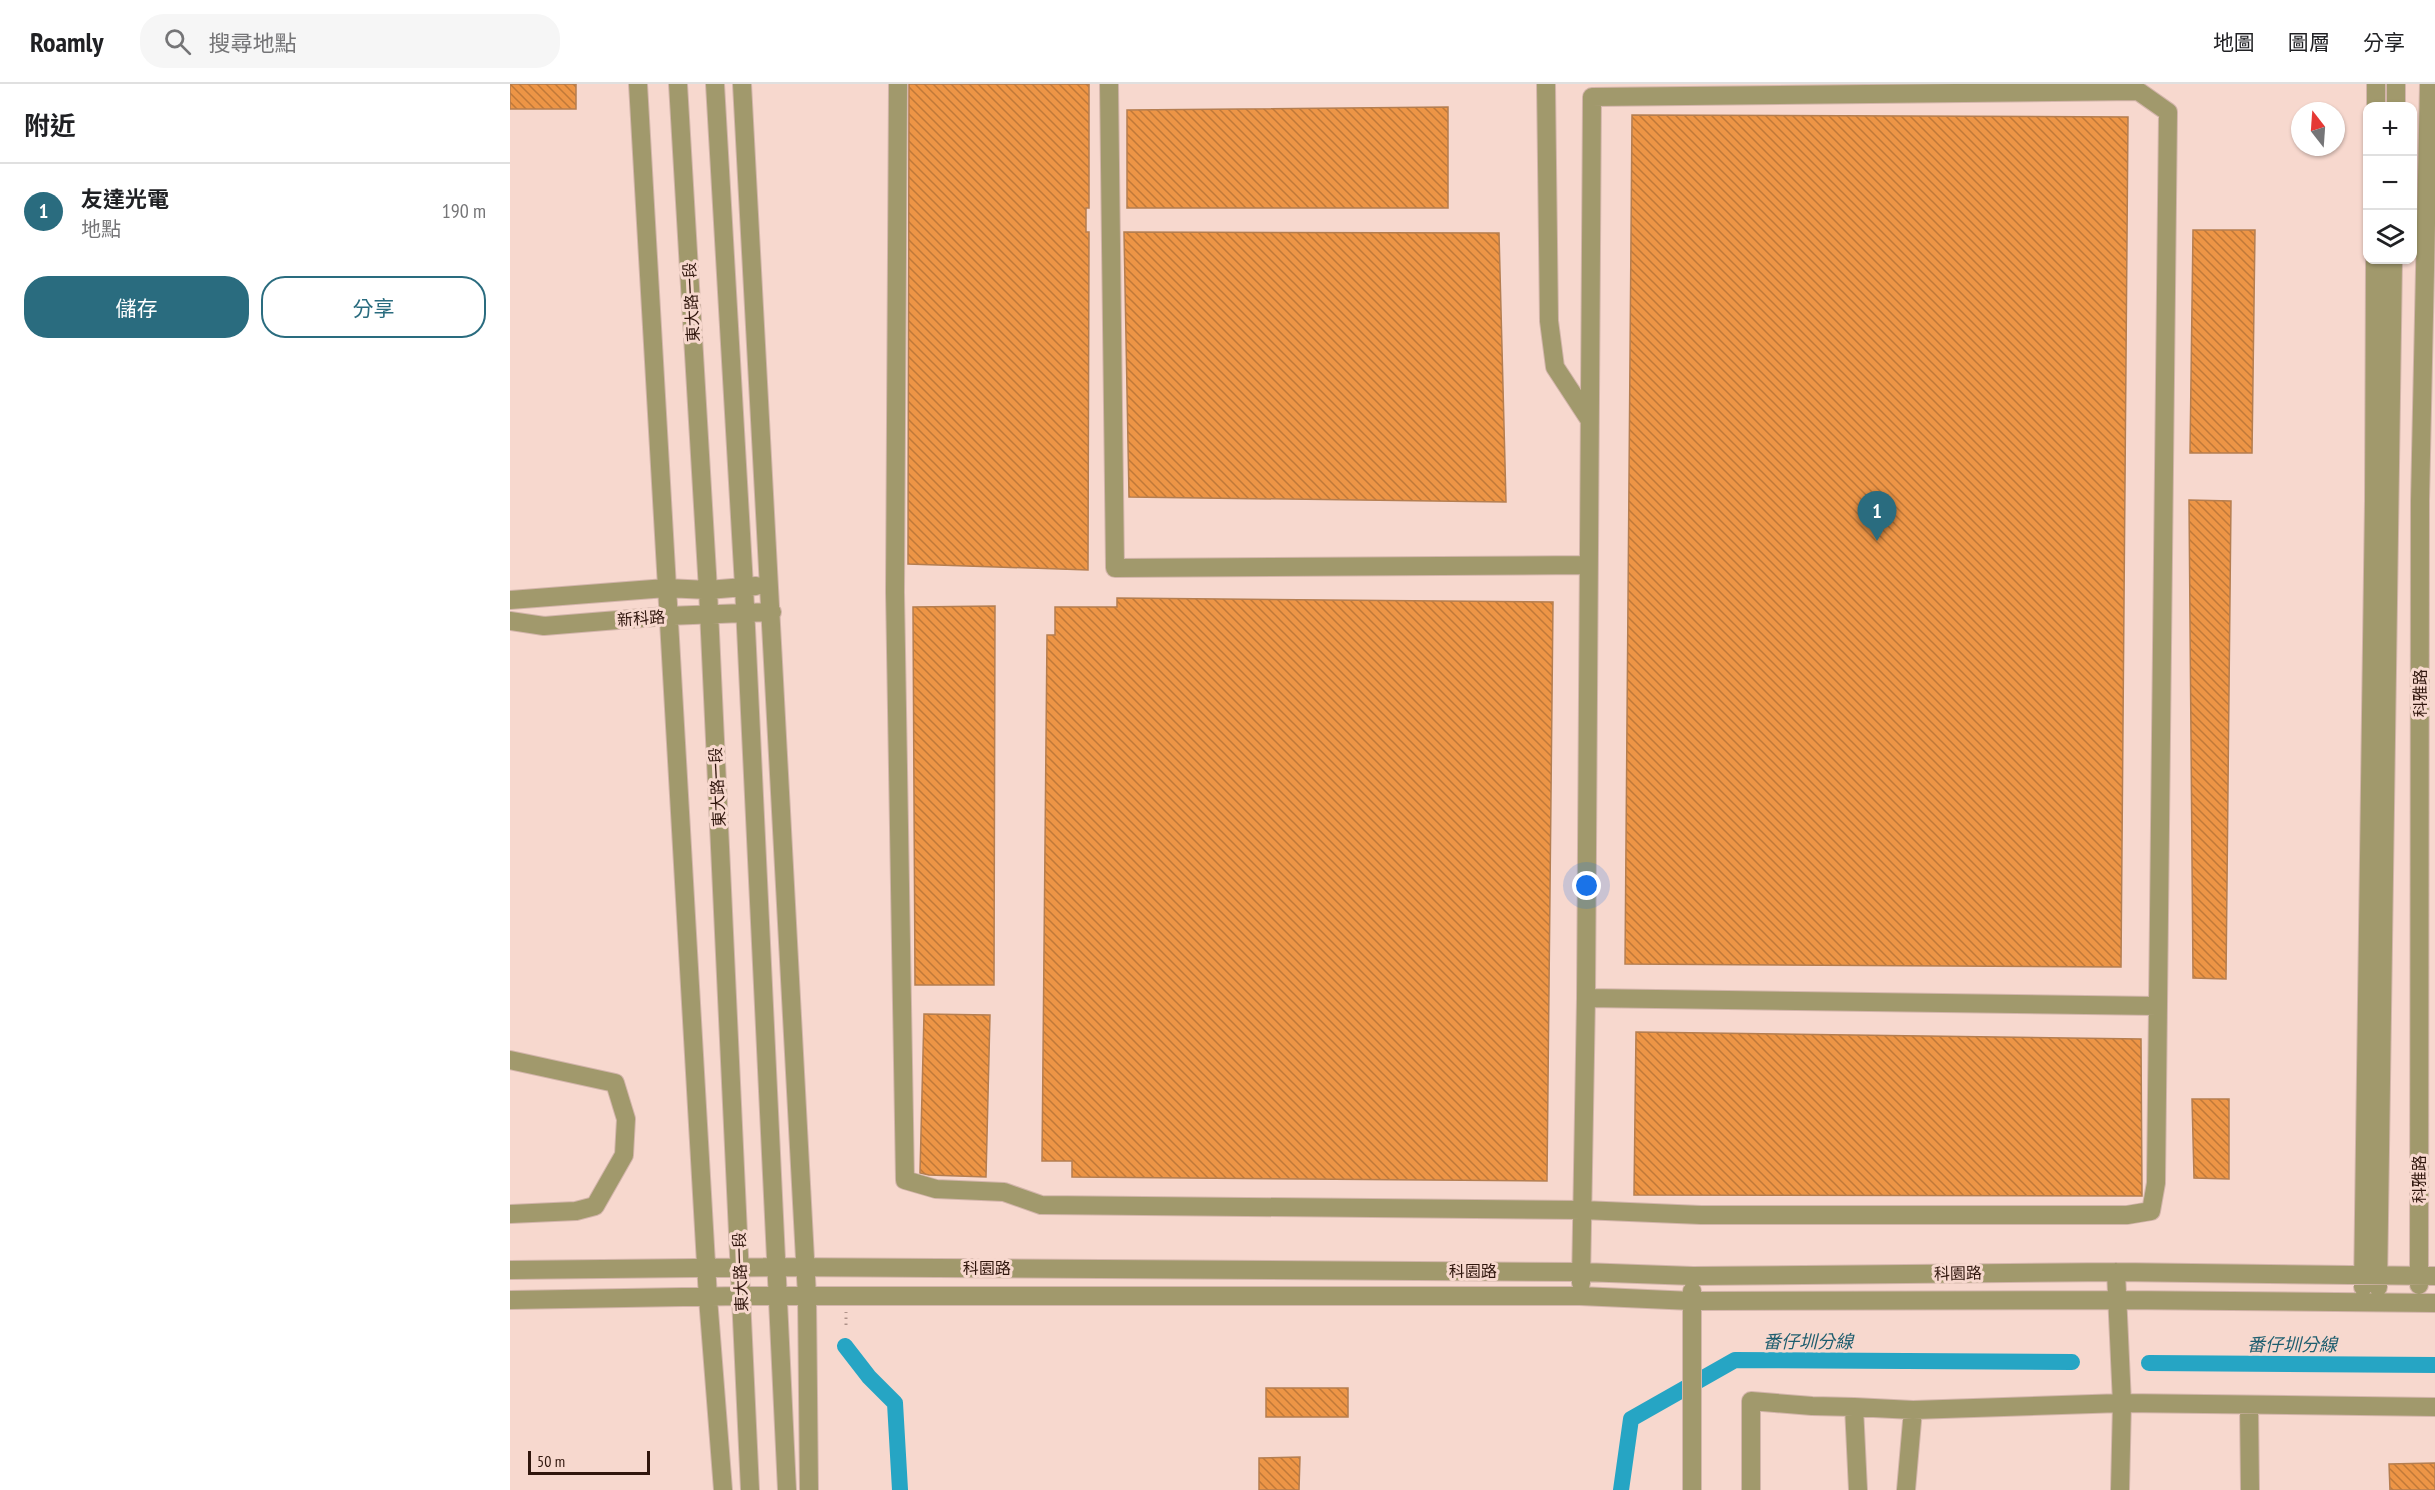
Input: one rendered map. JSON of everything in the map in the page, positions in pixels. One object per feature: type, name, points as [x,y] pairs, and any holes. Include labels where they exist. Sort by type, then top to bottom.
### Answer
[{"type":"street","points":[[638,84],[706,1268],[723,1490]]},
{"type":"street","name":"東大路一段","points":[[678,84],[708,590],[750,1490]]},
{"type":"street","points":[[715,84],[744,586],[787,1490]]},
{"type":"street","points":[[742,84],[807,1296],[809,1490]]},
{"type":"street","points":[[898,84],[895,592],[905,1180],[936,1189],[1004,1192],[1041,1205],[1582,1210],[1701,1215],[2127,1215],[2151,1211],[2156,1183],[2168,112],[2138,91],[1592,97],[1586,998],[1582,1210],[1582,1272],[1580,1296]]},
{"type":"street","points":[[1109,84],[1115,568],[1588,565]]},
{"type":"street","points":[[1546,84],[1550,321],[1555,367],[1589,419]]},
{"type":"street","points":[[2376,84],[2376,102]]},
{"type":"street","points":[[2396,84],[2396,102]]},
{"type":"street","name":"科雅路","points":[[2427,1303],[2420,501],[2429,84]]},
{"type":"street","name":"科雅路","points":[[2371,1275],[2375,264]]},
{"type":"street","name":"科雅路","points":[[2370,1301],[2393,264]]},
{"type":"street","name":"新科路","points":[[510,600],[666,588],[708,590],[770,586]]},
{"type":"street","name":"新科路","points":[[510,621],[544,626],[667,616],[772,612]]},
{"type":"street","points":[[1586,998],[2157,1006]]},
{"type":"street","points":[[510,1060],[615,1083],[626,1119],[624,1155],[595,1206],[576,1211],[510,1214]]},
{"type":"street","name":"科園路","points":[[510,1270],[805,1267],[1582,1272],[1693,1276],[2116,1272],[2427,1275]]},
{"type":"street","points":[[2116,1272],[2122,1403],[2120,1490]]},
{"type":"street","points":[[1692,1490],[1693,1276]]},
{"type":"street","name":"科園路","points":[[510,1300],[740,1296],[1580,1296],[1692,1301],[2119,1300],[2427,1303]]},
{"type":"street","points":[[1751,1490],[1751,1401],[1913,1410],[2122,1403],[2435,1407]]},
{"type":"street","points":[[2249,1405],[2250,1490]]},
{"type":"street","points":[[1854,1407],[1858,1490]]},
{"type":"street","points":[[1906,1490],[1913,1410]]},
{"type":"building","points":[[510,84],[576,84],[576,109],[510,109]]},
{"type":"building","points":[[909,84],[1089,84],[1089,208],[1086,208],[1086,232],[1089,232],[1088,570],[908,564]]},
{"type":"building","points":[[1448,107],[1448,208],[1127,208],[1127,110]]},
{"type":"building","points":[[1632,115],[2128,117],[2121,967],[1625,964]]},
{"type":"building","points":[[2193,230],[2255,230],[2252,453],[2190,453]]},
{"type":"building","points":[[1124,232],[1499,233],[1506,502],[1129,497]]},
{"type":"building","points":[[2189,500],[2231,501],[2226,979],[2193,978]]},
{"type":"building","points":[[1117,598],[1553,602],[1547,1181],[1072,1177],[1072,1161],[1042,1161],[1047,635],[1055,635],[1055,607],[1117,607]]},
{"type":"building","points":[[995,606],[994,985],[915,985],[913,607]]},
{"type":"building","points":[[924,1014],[990,1015],[986,1177],[920,1173]]},
{"type":"building","points":[[1636,1032],[2141,1039],[2142,1196],[1634,1195]]},
{"type":"building","points":[[2192,1099],[2229,1099],[2229,1179],[2194,1178]]},
{"type":"building","points":[[1266,1388],[1348,1388],[1348,1417],[1266,1417]]},
{"type":"building","points":[[1300,1457],[1299,1490],[1259,1490],[1259,1458]]},
{"type":"building","points":[[2435,1463],[2435,1490],[2390,1490],[2389,1464]]},
{"type":"waterway","name":"番仔圳分線","points":[[845,1346],[869,1377],[895,1403],[900,1490]]},
{"type":"waterway","name":"番仔圳分線","points":[[1621,1490],[1631,1419],[1735,1360],[2072,1362]]},
{"type":"waterway","name":"番仔圳分線","points":[[2149,1363],[2435,1365]]},
{"type":"place","name":"友達光電","points":[[1877,541]]}]
